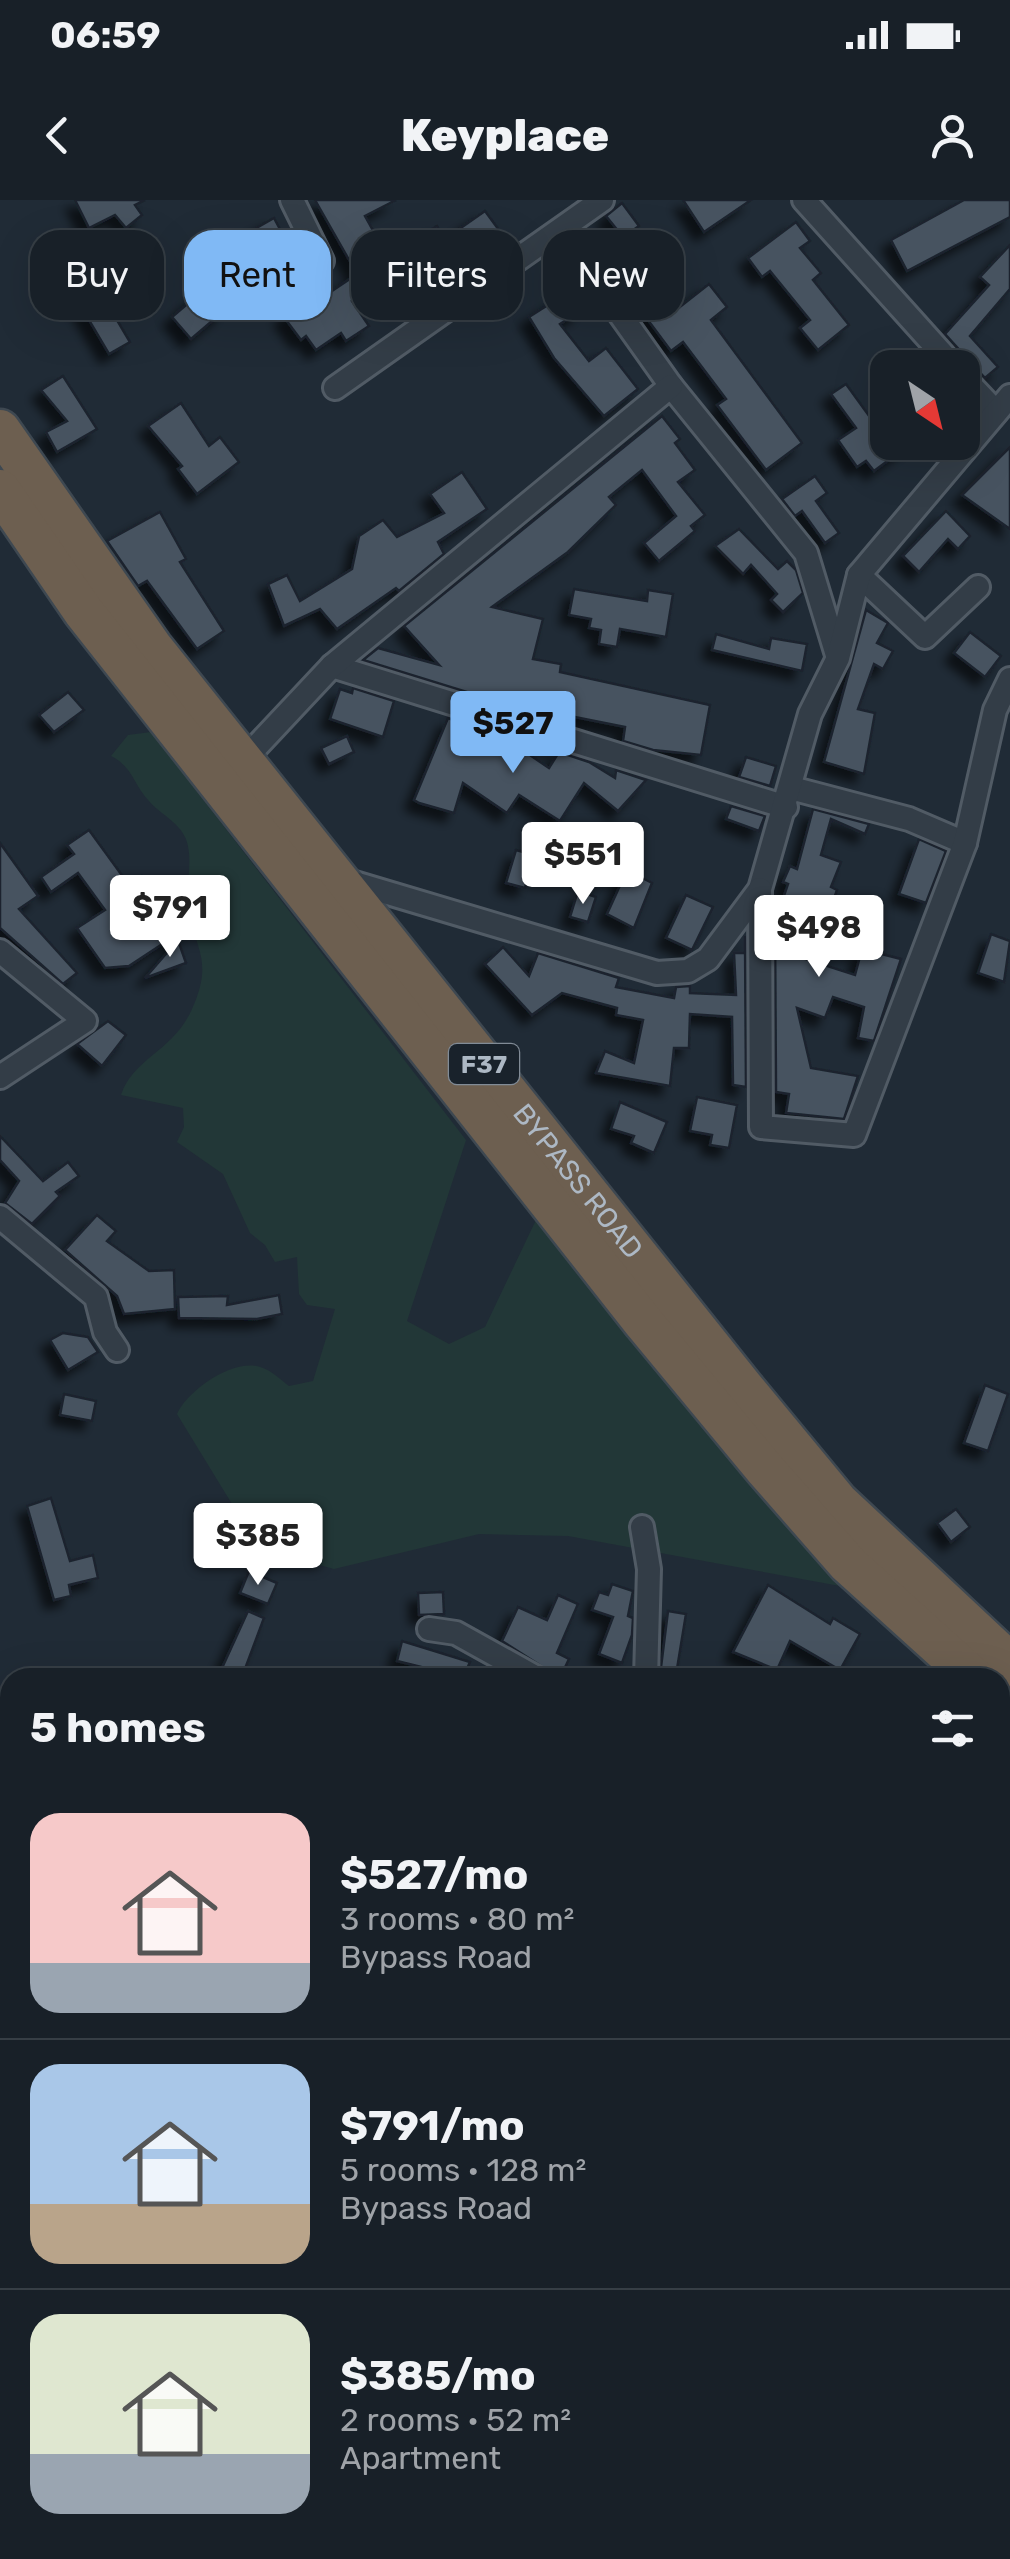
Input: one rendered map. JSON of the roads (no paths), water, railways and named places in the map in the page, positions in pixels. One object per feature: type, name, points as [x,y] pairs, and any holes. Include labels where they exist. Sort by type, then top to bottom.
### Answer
[{"type":"highway","name":"BYPASS ROAD","points":[[0,430],[68,532],[242,762],[838,1502],[993,1668]]},
{"type":"highway","name":"BYPASS ROAD","points":[[0,490],[83,611],[644,1323],[848,1564],[993,1668]]},
{"type":"street","points":[[292,200],[307,230]]},
{"type":"street","points":[[563,230],[602,200]]},
{"type":"street","points":[[804,200],[939,350]]},
{"type":"street","points":[[335,388],[543,244]]},
{"type":"street","points":[[625,320],[671,386],[806,553],[838,658]]},
{"type":"street","points":[[242,762],[332,666],[671,386]]},
{"type":"street","points":[[980,388],[1003,404],[858,575],[838,658],[810,714],[760,889],[761,1127],[854,1134],[965,843],[996,710],[1010,679]]},
{"type":"street","points":[[858,575],[926,637],[978,587]]},
{"type":"street","points":[[332,666],[789,797],[908,820],[965,843]]},
{"type":"street","points":[[337,878],[657,972],[688,971],[708,960],[760,889]]},
{"type":"street","points":[[0,951],[86,1021],[0,1076]]},
{"type":"street","points":[[0,1217],[96,1297],[105,1332],[117,1350]]},
{"type":"street","points":[[642,1526],[648,1569],[646,1668]]},
{"type":"street","points":[[429,1629],[456,1633],[519,1668]]}]
